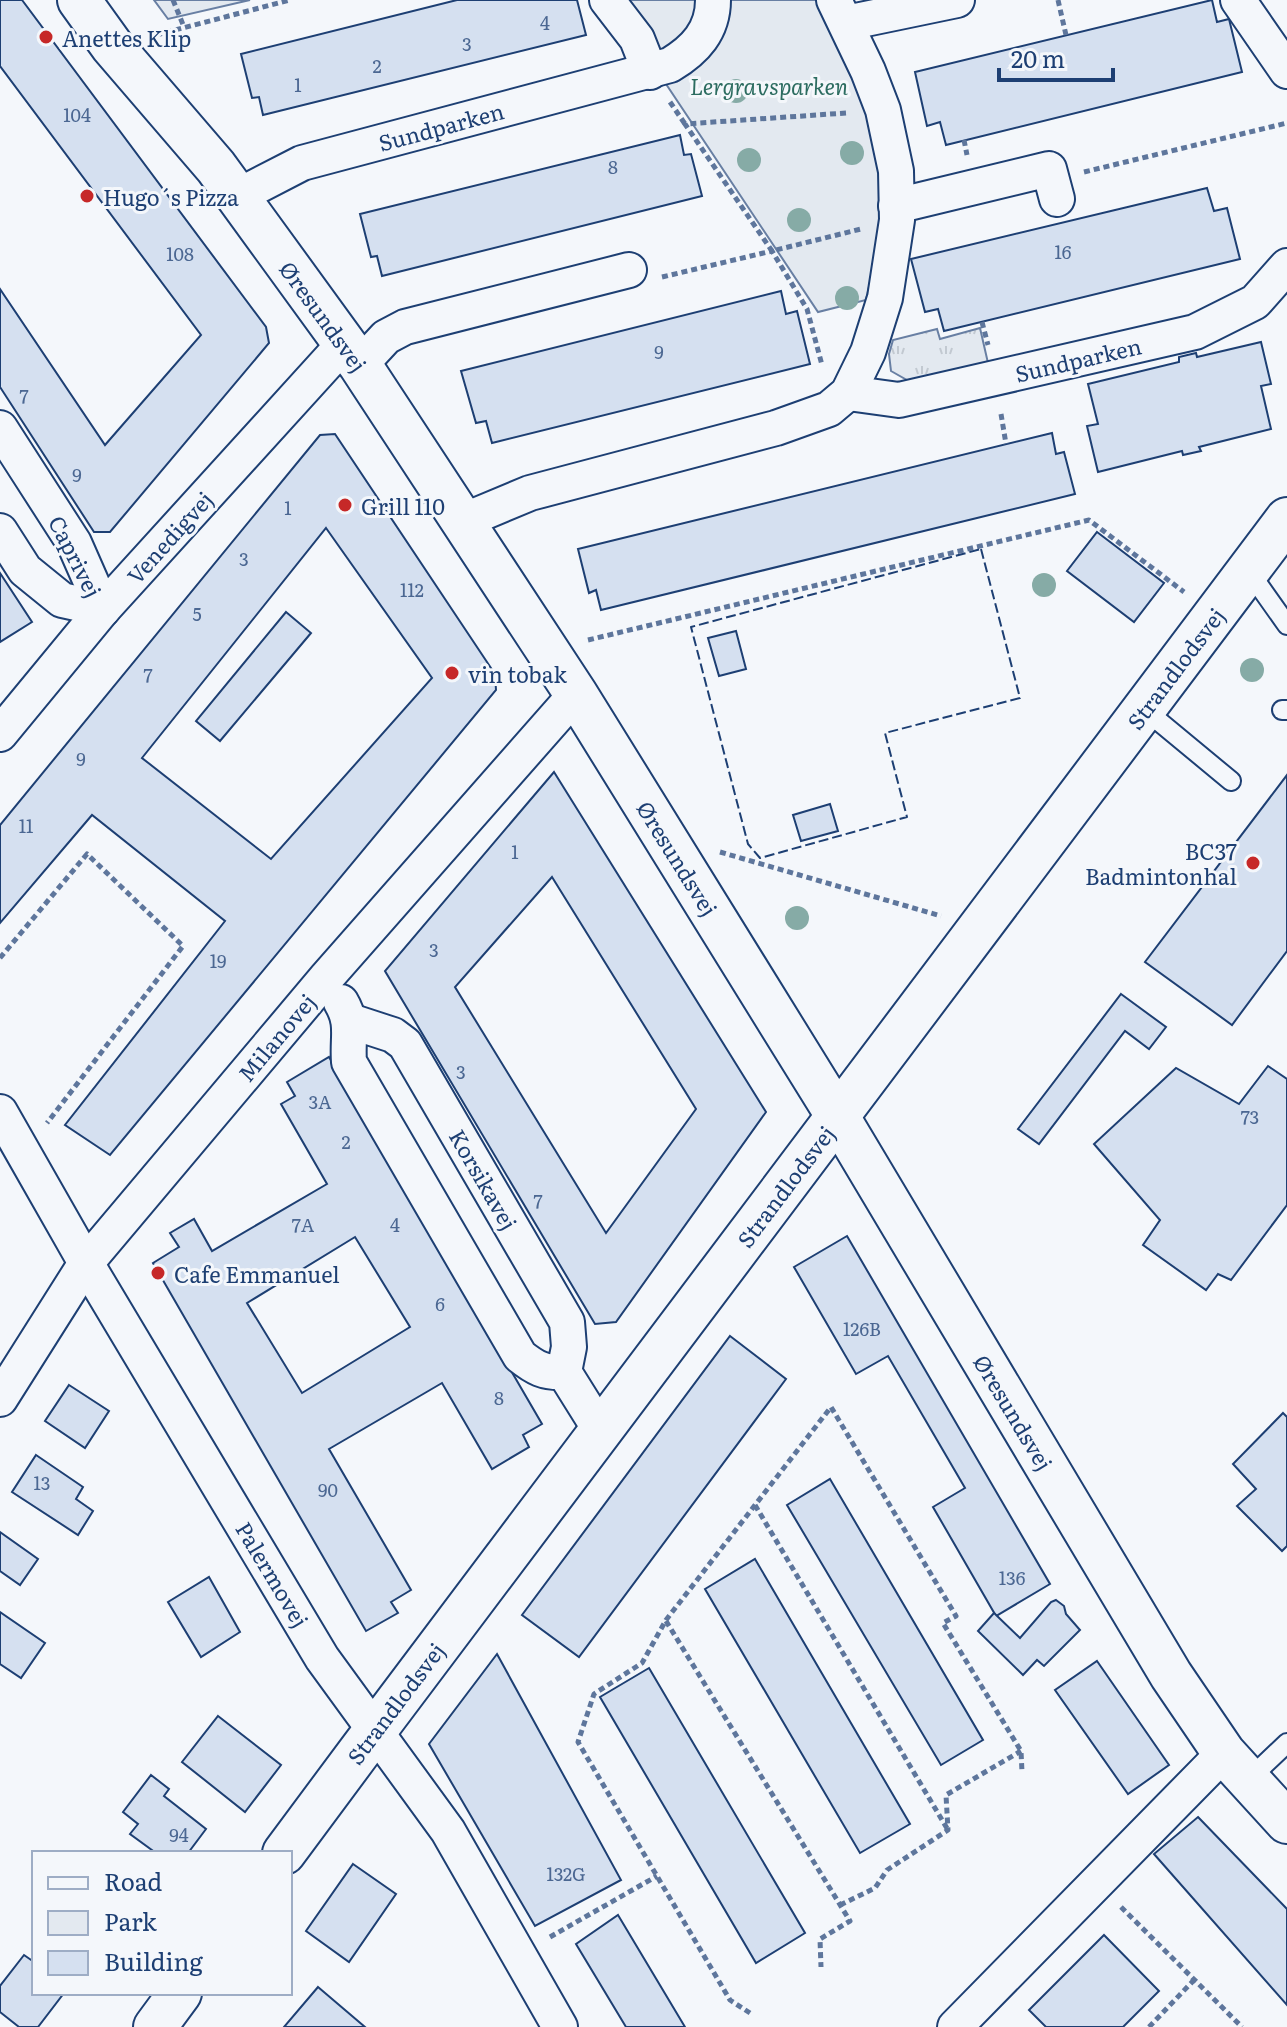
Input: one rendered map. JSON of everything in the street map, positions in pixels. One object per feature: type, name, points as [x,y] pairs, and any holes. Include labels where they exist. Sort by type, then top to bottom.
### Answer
[{"type":"street","name":"Øresundsvej","points":[[79,0],[112,46],[192,137],[238,196],[351,355],[463,521],[576,694],[838,1117],[1171,1675],[1236,1767],[1287,1822]]},
{"type":"street","points":[[607,0],[637,39],[650,72]]},
{"type":"street","name":"Sundparken","points":[[238,196],[302,163],[670,65],[692,51],[706,30],[713,0]]},
{"type":"street","points":[[838,401],[868,352],[885,298],[896,213],[896,171],[883,110],[840,12],[957,0]]},
{"type":"street","points":[[1238,0],[1287,71]]},
{"type":"street","points":[[896,213],[1049,169],[1054,189]]},
{"type":"street","name":"Sundparken","points":[[463,521],[530,493],[776,428],[838,401],[899,400],[1195,332],[1255,302],[1287,266]]},
{"type":"street","points":[[351,355],[405,327],[629,270]]},
{"type":"street","name":"Venedigvej","points":[[0,734],[103,609],[351,355]]},
{"type":"street","name":"Caprivej","points":[[0,428],[74,543],[103,609]]},
{"type":"street","name":"Strandlodsvej","points":[[285,1851],[599,1428],[838,1117],[1287,519]]},
{"type":"street","name":"Caprivej","points":[[0,531],[25,570],[62,600],[103,609]]},
{"type":"street","name":"Milanovej","points":[[0,1399],[86,1263],[326,978],[576,694]]},
{"type":"street","points":[[326,978],[350,1021],[347,1038],[349,1062],[520,1356],[547,1373],[564,1372],[599,1428]]},
{"type":"street","name":"Korsikavej","points":[[350,1021],[393,1035],[405,1044],[567,1322],[569,1347],[564,1372]]},
{"type":"street","name":"Palermovej","points":[[0,1112],[86,1263],[322,1658],[376,1728],[448,1831],[560,2027]]},
{"type":"street","points":[[955,2027],[1097,1883],[1236,1767]]},
{"type":"street","points":[[155,2027],[179,1995]]},
{"type":"lane","points":[[1248,570],[1287,625]]},
{"type":"lane","points":[[1144,709],[1231,781]]},
{"type":"lane","points":[[1236,1767],[1287,1743]]},
{"type":"path","points":[[173,0],[184,27]]},
{"type":"path","points":[[112,46],[290,0]]},
{"type":"path","points":[[1058,0],[1066,35]]},
{"type":"path","points":[[838,401],[824,374],[807,309],[772,251],[685,124],[883,110]]},
{"type":"path","points":[[1054,189],[1287,123]]},
{"type":"path","points":[[629,270],[651,280],[772,251],[896,213]]},
{"type":"path","points":[[982,322],[988,343]]},
{"type":"path","points":[[549,653],[587,640],[1089,520],[1215,615]]},
{"type":"path","points":[[664,836],[980,928]]},
{"type":"path","points":[[0,958],[87,854],[183,946],[24,1154]]},
{"type":"path","points":[[750,2013],[730,2000],[578,1742],[594,1694],[642,1663],[666,1620],[831,1407],[956,1616],[943,1623],[1021,1751],[1022,1772]]},
{"type":"path","points":[[755,1505],[948,1830]]},
{"type":"path","points":[[666,1620],[850,1921],[820,1939],[821,1967]]},
{"type":"path","points":[[948,1830],[946,1795],[1021,1751]]},
{"type":"path","points":[[840,1905],[875,1888],[887,1870],[948,1830]]},
{"type":"path","points":[[519,1954],[657,1876]]},
{"type":"path","points":[[1097,1883],[1242,2027]]},
{"type":"path","points":[[1149,2027],[1194,1980]]},
{"type":"green space","points":[[154,0],[250,0],[168,19]]},
{"type":"green space","name":"Lergravsparken","points":[[610,0],[819,0],[862,80],[884,160],[882,229],[866,300],[818,312]]},
{"type":"green space","points":[[980,328],[988,363],[918,380],[907,380],[891,371],[889,354],[893,340],[937,329],[940,339]]},
{"type":"building","points":[[0,0],[22,0],[266,327],[269,343],[110,532],[94,532],[0,387],[0,289],[105,445],[201,335],[0,66]]},
{"type":"building","points":[[457,0],[577,0],[586,35],[263,115],[259,97],[252,98],[241,54]]},
{"type":"building","points":[[1212,0],[1217,22],[1229,19],[1242,72],[946,145],[940,122],[927,126],[915,72]]},
{"type":"building","points":[[680,135],[684,155],[691,154],[702,196],[382,276],[377,256],[371,257],[360,214]]},
{"type":"building","points":[[1207,188],[1214,211],[1227,208],[1240,259],[944,331],[938,309],[925,312],[911,259]]},
{"type":"building","points":[[781,291],[786,314],[797,311],[810,364],[492,443],[486,421],[476,423],[461,371]]},
{"type":"building","points":[[1261,342],[1271,384],[1261,386],[1271,429],[1199,447],[1201,451],[1183,455],[1182,451],[1098,472],[1087,426],[1098,424],[1088,384],[1179,362],[1179,357],[1196,353],[1197,357]]},
{"type":"building","points":[[1052,433],[1056,454],[1064,452],[1075,494],[601,610],[596,590],[589,593],[578,549]]},
{"type":"building","points":[[335,434],[495,674],[496,690],[110,1155],[65,1125],[225,921],[92,815],[0,923],[0,825],[320,435]],"holes":[[[326,528],[432,678],[271,859],[142,758]]]},
{"type":"building","points":[[1097,532],[1164,583],[1134,622],[1067,571]]},
{"type":"building","points":[[0,573],[32,622],[0,642]]},
{"type":"building","points":[[286,612],[311,633],[220,741],[196,721]]},
{"type":"building","points":[[736,631],[746,669],[719,676],[708,638]]},
{"type":"building","points":[[554,772],[766,1112],[616,1322],[595,1324],[385,971]],"holes":[[[552,877],[696,1109],[606,1233],[455,987]]]},
{"type":"building","name":"BC37 Badmintonhal","points":[[1287,775],[1287,951],[1232,1025],[1145,962]]},
{"type":"building","points":[[830,804],[838,831],[801,841],[793,815]]},
{"type":"building","points":[[1121,994],[1166,1027],[1149,1049],[1125,1031],[1039,1144],[1018,1129]]},
{"type":"building","points":[[329,1057],[542,1424],[523,1435],[529,1447],[492,1469],[442,1383],[329,1449],[411,1590],[391,1602],[398,1613],[366,1631],[153,1263],[179,1247],[170,1233],[194,1219],[212,1251],[327,1184],[281,1104],[295,1096],[287,1082]],"holes":[[[355,1237],[410,1327],[302,1393],[247,1303]]]},
{"type":"building","points":[[1268,1066],[1287,1079],[1287,1205],[1231,1280],[1218,1274],[1206,1290],[1143,1245],[1160,1220],[1094,1144],[1176,1068],[1239,1104]]},
{"type":"building","points":[[847,1236],[1050,1584],[996,1616],[933,1507],[965,1488],[888,1356],[856,1374],[794,1267]]},
{"type":"building","points":[[730,1336],[786,1379],[579,1657],[522,1615]]},
{"type":"building","points":[[69,1385],[109,1411],[85,1448],[45,1421]]},
{"type":"building","points":[[1283,1413],[1287,1417],[1287,1546],[1282,1551],[1237,1506],[1256,1489],[1233,1464]]},
{"type":"building","points":[[36,1455],[83,1487],[76,1499],[93,1511],[78,1535],[12,1492]]},
{"type":"building","points":[[830,1479],[983,1740],[941,1765],[787,1505]]},
{"type":"building","points":[[0,1532],[38,1559],[20,1585],[0,1571]]},
{"type":"building","points":[[755,1559],[910,1824],[860,1853],[705,1589]]},
{"type":"building","points":[[209,1577],[240,1632],[201,1657],[168,1602]]},
{"type":"building","points":[[1056,1600],[1064,1606],[1066,1614],[1080,1630],[1044,1666],[1037,1660],[1023,1675],[978,1631],[994,1613],[1020,1638]]},
{"type":"building","points":[[0,1612],[45,1643],[21,1678],[0,1664]]},
{"type":"building","points":[[497,1654],[621,1880],[535,1926],[429,1744]]},
{"type":"building","points":[[1097,1661],[1169,1765],[1128,1794],[1055,1690]]},
{"type":"building","points":[[649,1668],[805,1933],[756,1963],[600,1697]]},
{"type":"building","points":[[218,1716],[281,1765],[245,1812],[182,1762]]},
{"type":"building","points":[[151,1775],[169,1789],[164,1796],[206,1829],[190,1851],[153,1851],[130,1834],[138,1824],[123,1812]]},
{"type":"building","points":[[1198,1817],[1287,1909],[1287,2005],[1154,1854]]},
{"type":"building","points":[[353,1864],[396,1894],[349,1962],[306,1931]]},
{"type":"building","points":[[618,1915],[685,2027],[626,2027],[576,1944]]},
{"type":"building","points":[[1104,1935],[1159,1991],[1123,2027],[1046,2027],[1029,2010]]},
{"type":"building","points":[[24,1955],[32,1961],[32,1995],[62,1995],[38,2027],[19,2027],[0,2012],[0,1986]]},
{"type":"building","points":[[318,1987],[365,2027],[284,2027]]},
{"type":"fence","points":[[981,549],[1020,698],[885,733],[907,817],[760,858],[748,844],[691,627],[981,549]]},
{"type":"place","name":"Anettes Klip","points":[[46,37]]},
{"type":"place","name":"Hugo´s Pizza","points":[[87,196]]},
{"type":"place","name":"Grill 110","points":[[345,505]]},
{"type":"place","name":"vin tobak","points":[[452,673]]},
{"type":"place","name":"BC37 Badmintonhal","points":[[1253,863]]},
{"type":"place","name":"Cafe Emmanuel","points":[[158,1273]]}]
